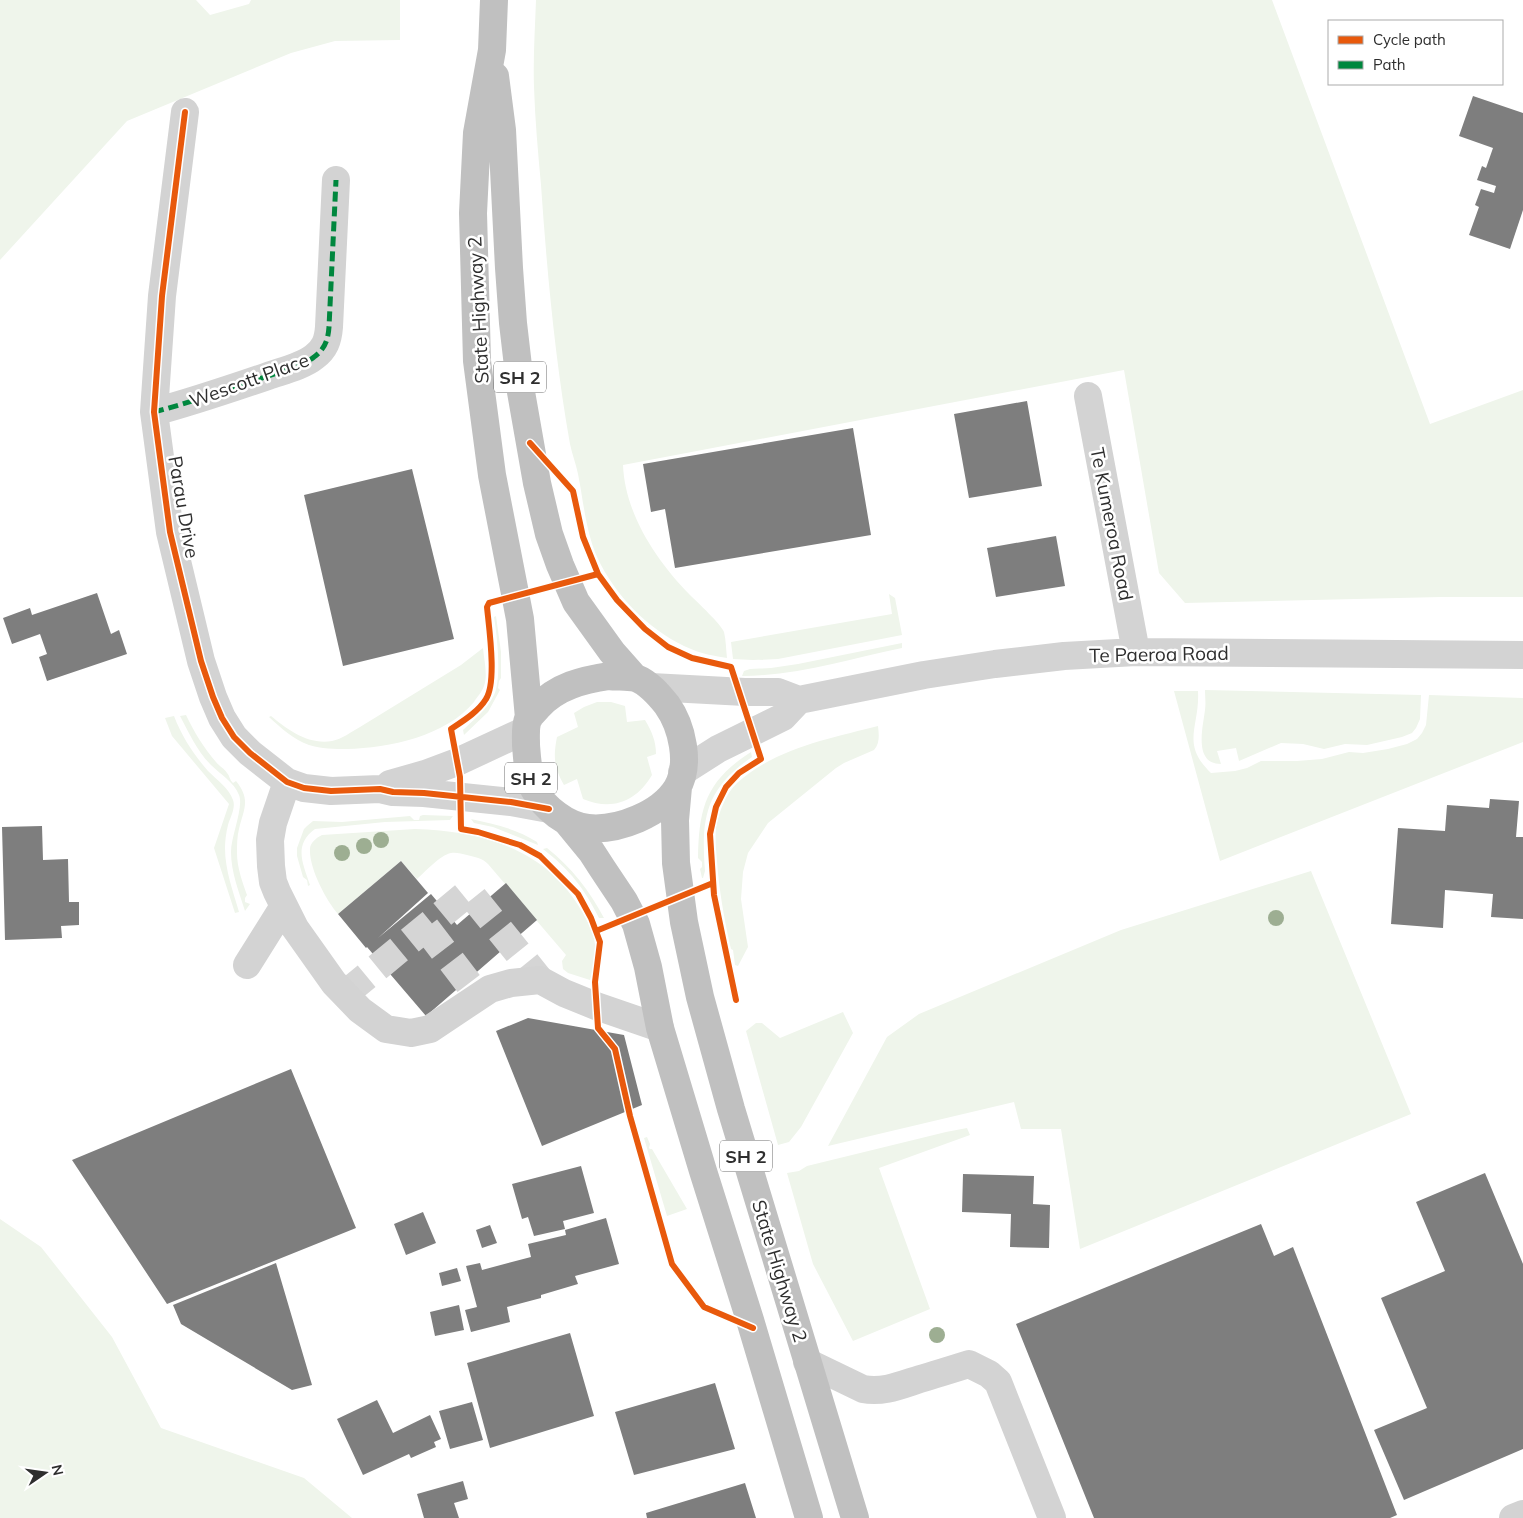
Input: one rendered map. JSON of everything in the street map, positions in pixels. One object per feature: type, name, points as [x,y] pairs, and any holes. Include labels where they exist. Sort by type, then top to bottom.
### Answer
[{"type":"highway","name":"State Highway 2","points":[[494,0],[492,50],[477,133],[473,213],[477,361],[492,475],[520,618],[527,724]]},
{"type":"highway","name":"State Highway 2","points":[[492,50],[502,130],[509,268],[521,392],[537,483],[549,534],[560,566],[576,602],[612,652],[643,683]]},
{"type":"highway","points":[[527,724],[545,699],[566,687],[587,680],[610,676],[643,683]]},
{"type":"highway","name":"SH 2","points":[[643,683],[672,712],[679,725],[683,740],[684,756],[680,780]]},
{"type":"highway","name":"SH 2","points":[[527,724],[527,761],[534,789],[591,851],[624,901],[636,924],[648,967],[660,1028],[753,1328],[809,1518]]},
{"type":"highway","name":"State Highway 2","points":[[680,780],[675,820],[676,862],[684,922],[700,997],[807,1362],[855,1518]]},
{"type":"highway","points":[[559,816],[588,828],[627,824],[664,804],[680,780]]},
{"type":"street","name":"Parau Drive","points":[[185,112],[162,296],[154,412],[170,532],[201,661],[222,718],[234,738],[287,782],[317,790],[331,791],[380,788],[425,774],[457,762],[527,724]]},
{"type":"street","name":"Wescott Place","points":[[154,412],[198,400],[287,369],[312,359],[322,350],[328,340],[329,328],[336,180]]},
{"type":"street","name":"Te Kumeroa Road","points":[[1088,396],[1136,652]]},
{"type":"street","name":"Te Paeroa Road","points":[[799,700],[924,675],[1064,656],[1136,652],[1523,655]]},
{"type":"street","points":[[643,683],[745,692],[778,692],[799,700],[783,717],[718,749],[680,780]]},
{"type":"street","points":[[287,782],[273,823],[270,840],[273,882],[295,928],[334,983],[360,1010],[386,1029],[411,1033],[430,1029],[490,989],[511,983],[540,980],[564,993],[596,1006],[660,1028]]},
{"type":"street","name":"Parau Drive","points":[[380,788],[393,792],[511,802],[559,816]]},
{"type":"street","points":[[247,965],[284,906]]},
{"type":"street","points":[[807,1362],[863,1390],[881,1391],[969,1364],[989,1374],[998,1382],[1052,1518]]},
{"type":"street","points":[[1513,1518],[1523,1514]]},
{"type":"shaded area","points":[[0,0],[196,0],[210,15],[249,4],[251,0],[400,0],[400,40],[335,41],[291,53],[127,121],[0,260]]},
{"type":"shaded area","points":[[536,0],[1272,0],[1430,424],[1523,390],[1523,597],[1185,603],[1159,573],[1124,370],[623,465],[630,501],[644,535],[665,567],[722,628],[725,635],[727,658],[695,651],[677,643],[639,615],[618,591],[601,565],[589,532],[570,444],[552,315],[534,99]]},
{"type":"shaded area","points":[[889,594],[895,598],[902,635],[778,659],[733,659],[731,642],[892,614]]},
{"type":"shaded area","points":[[496,616],[501,652],[501,678],[498,688],[500,690],[488,712],[464,735],[463,730],[488,705],[496,688],[498,656],[494,617]]},
{"type":"shaded area","points":[[902,643],[902,648],[822,666],[782,673],[742,676],[744,671],[750,669],[798,664]]},
{"type":"shaded area","points":[[483,648],[486,672],[485,682],[474,702],[448,724],[416,738],[398,743],[363,748],[323,748],[298,740],[269,717],[271,716],[291,731],[307,739],[323,742],[336,740],[461,665]]},
{"type":"shaded area","points":[[1205,690],[1421,695],[1420,719],[1412,733],[1367,745],[1345,744],[1324,749],[1303,744],[1281,743],[1239,761],[1236,748],[1217,751],[1221,764],[1206,758],[1203,751],[1202,735]]},
{"type":"shaded area","points":[[1174,691],[1198,691],[1194,743],[1196,753],[1211,773],[1235,771],[1247,768],[1261,761],[1322,759],[1349,752],[1363,753],[1407,744],[1417,739],[1426,725],[1429,695],[1523,698],[1523,742],[1220,861]]},
{"type":"shaded area","points":[[597,702],[611,702],[625,706],[627,722],[645,720],[652,733],[655,745],[656,754],[647,757],[652,775],[646,784],[631,798],[613,804],[594,803],[583,799],[577,779],[564,785],[555,762],[557,737],[578,727],[574,713]]},
{"type":"shaded area","points":[[186,715],[207,751],[229,775],[233,783],[236,781],[244,794],[245,804],[238,835],[237,858],[247,895],[245,902],[250,904],[245,911],[231,859],[240,807],[239,795],[234,786],[206,760],[197,748],[180,716]]},
{"type":"shaded area","points":[[174,716],[193,752],[208,771],[226,788],[234,803],[228,825],[225,856],[239,912],[235,913],[214,848],[229,804],[172,736],[165,718]]},
{"type":"shaded area","points":[[878,726],[878,742],[874,750],[836,768],[768,823],[748,853],[743,872],[741,899],[748,947],[738,966],[735,965],[722,903],[716,844],[717,821],[729,792],[752,771],[785,753],[822,740]]},
{"type":"shaded area","points":[[751,752],[752,757],[724,781],[715,793],[709,806],[704,836],[705,871],[702,878],[700,869],[702,862],[698,858],[700,824],[708,797],[724,774]]},
{"type":"shaded area","points":[[410,816],[414,820],[419,820],[420,816],[453,816],[450,820],[385,822],[315,829],[308,835],[302,848],[303,862],[310,885],[308,886],[307,880],[303,877],[297,856],[297,848],[304,829],[313,821],[342,822]]},
{"type":"shaded area","points":[[471,819],[513,830],[529,837],[537,842],[538,845],[493,827],[474,823]]},
{"type":"shaded area","points":[[415,829],[439,830],[485,839],[507,846],[527,856],[546,869],[563,885],[589,924],[595,949],[590,980],[568,973],[563,969],[562,961],[566,955],[488,864],[473,856],[455,853],[447,854],[417,879],[401,861],[338,914],[328,901],[312,865],[310,849],[314,841],[322,835]]},
{"type":"shaded area","points":[[547,848],[579,880],[604,918],[599,918],[588,898],[569,872],[543,849]]},
{"type":"shaded area","points":[[1311,871],[1411,1114],[1080,1249],[1061,1129],[1021,1129],[1014,1102],[828,1146],[887,1037],[919,1014],[1121,930]]},
{"type":"shaded area","points":[[843,1012],[853,1033],[801,1127],[789,1142],[778,1145],[746,1031],[756,1023],[762,1023],[780,1038]]},
{"type":"shaded area","points":[[967,1128],[970,1135],[879,1168],[930,1309],[853,1341],[813,1264],[787,1173],[799,1171],[807,1166]]},
{"type":"shaded area","points":[[647,1137],[650,1144],[649,1148],[652,1149],[687,1209],[667,1216],[644,1138]]},
{"type":"shaded area","points":[[0,1219],[41,1247],[112,1337],[161,1428],[304,1478],[352,1518],[0,1518]]},
{"type":"building","points":[[1473,96],[1523,113],[1523,210],[1510,249],[1469,235],[1479,207],[1475,205],[1481,189],[1494,193],[1496,186],[1477,180],[1482,166],[1486,168],[1493,148],[1459,136]]},
{"type":"building","points":[[1027,401],[1042,486],[969,498],[954,414]]},
{"type":"building","points":[[853,428],[871,535],[675,568],[665,509],[651,512],[643,464]]},
{"type":"building","points":[[412,469],[454,639],[343,666],[304,495]]},
{"type":"building","points":[[1056,536],[1065,586],[996,597],[987,548]]},
{"type":"building","points":[[97,593],[111,634],[119,630],[127,654],[47,681],[39,657],[47,654],[40,634],[12,644],[3,618],[30,608],[32,615]]},
{"type":"building","points":[[1490,799],[1519,801],[1516,837],[1523,837],[1523,919],[1491,917],[1493,894],[1445,890],[1443,928],[1391,924],[1398,828],[1445,831],[1447,805],[1489,808]]},
{"type":"building","points":[[42,826],[43,860],[68,859],[69,902],[79,902],[79,925],[61,926],[62,938],[5,940],[2,827]]},
{"type":"building","points":[[401,861],[428,893],[378,938],[431,894],[457,925],[506,883],[537,920],[426,1016],[338,914]]},
{"type":"building","points":[[528,1018],[624,1035],[642,1105],[542,1146],[496,1031]]},
{"type":"building","points":[[291,1069],[356,1228],[167,1304],[72,1160]]},
{"type":"building","points":[[581,1166],[594,1213],[563,1221],[565,1229],[534,1236],[528,1217],[522,1219],[512,1184]]},
{"type":"building","points":[[1485,1173],[1523,1264],[1523,1449],[1404,1500],[1374,1430],[1427,1408],[1381,1298],[1445,1271],[1416,1202]]},
{"type":"building","points":[[963,1174],[1034,1176],[1033,1204],[1050,1205],[1049,1248],[1010,1247],[1011,1214],[962,1212]]},
{"type":"building","points":[[423,1212],[436,1243],[406,1255],[394,1224]]},
{"type":"building","points":[[606,1218],[619,1264],[575,1276],[578,1284],[541,1295],[541,1298],[507,1307],[510,1322],[471,1332],[465,1310],[477,1307],[466,1266],[480,1263],[482,1270],[531,1257],[528,1244],[566,1235],[565,1230]]},
{"type":"building","points":[[1261,1224],[1274,1256],[1293,1247],[1397,1515],[1390,1518],[1094,1518],[1016,1324]]},
{"type":"building","points":[[490,1225],[497,1243],[482,1248],[476,1230]]},
{"type":"building","points":[[276,1263],[312,1385],[292,1390],[181,1324],[173,1305]]},
{"type":"building","points":[[457,1268],[461,1281],[442,1286],[439,1273]]},
{"type":"building","points":[[459,1305],[464,1330],[435,1336],[430,1312]]},
{"type":"building","points":[[570,1333],[594,1416],[490,1448],[467,1363]]},
{"type":"building","points":[[715,1383],[735,1449],[634,1475],[615,1412]]},
{"type":"building","points":[[377,1400],[393,1433],[430,1415],[441,1439],[434,1442],[436,1447],[411,1458],[409,1454],[363,1475],[337,1419]]},
{"type":"building","points":[[472,1402],[483,1440],[450,1449],[439,1411]]},
{"type":"building","points":[[463,1481],[468,1499],[454,1503],[459,1518],[424,1518],[417,1494]]},
{"type":"building","points":[[745,1483],[756,1518],[647,1518],[646,1513]]},
{"type":"tunnel","points":[[345,994],[469,892],[540,980]]},
{"type":"tunnel","points":[[426,928],[479,997]]},
{"type":"marked path","points":[[154,412],[292,368],[304,363],[321,351],[327,340],[329,327],[336,180]]},
{"type":"cycle path","points":[[185,112],[162,296],[154,412],[170,532],[201,661],[222,718],[234,737],[250,753],[287,782],[304,788],[331,791],[380,789],[393,792],[424,793],[511,802],[549,809]]},
{"type":"cycle path","points":[[530,443],[573,491],[583,537],[598,574],[617,600],[645,629],[668,647],[692,658],[731,667],[761,759],[739,773],[726,787],[716,807],[710,834],[714,895],[736,1000]]},
{"type":"cycle path","points":[[598,574],[489,603],[487,607],[492,668],[489,691],[479,708],[451,729],[460,777],[461,829],[478,832],[520,845],[540,856],[578,894],[591,918],[600,942],[595,982],[598,1028],[615,1049],[630,1116],[672,1264],[704,1307],[753,1328]]},
{"type":"cycle path","points":[[596,931],[713,883]]}]
